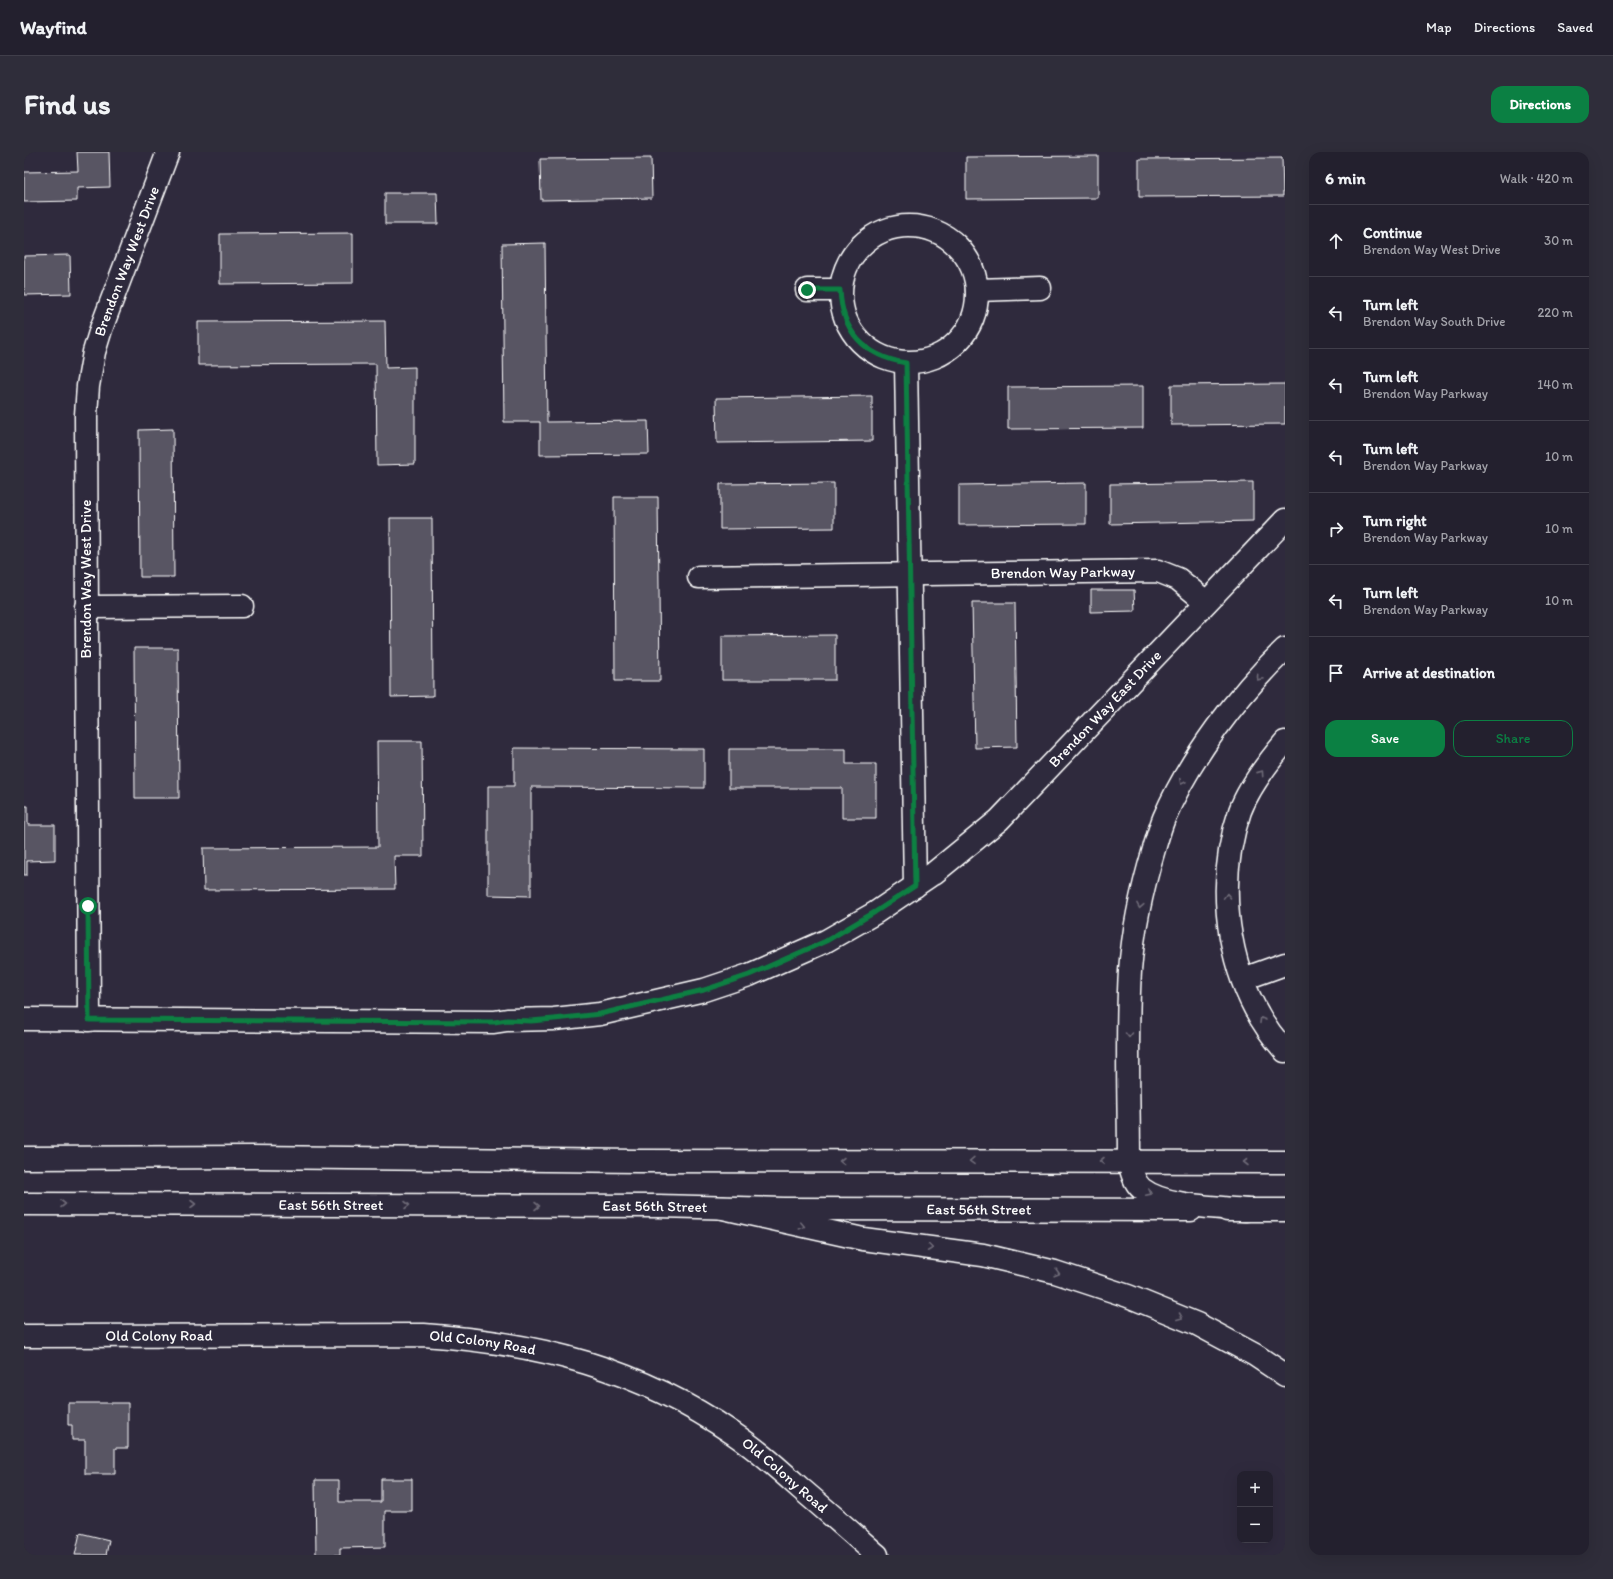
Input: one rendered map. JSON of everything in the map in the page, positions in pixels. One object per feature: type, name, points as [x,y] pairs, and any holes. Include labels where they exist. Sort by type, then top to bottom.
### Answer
[{"type":"main road","name":"Brendon Way West Drive","points":[[89,1020],[86,607],[87,400],[94,352],[103,321],[168,152]]},
{"type":"main road","points":[[901,226],[915,226],[942,234],[953,242],[970,263],[975,276],[977,290],[975,312],[971,323],[958,342],[949,350],[934,358],[906,363],[892,361],[879,356],[858,340],[844,317],[840,290],[842,276],[847,264],[859,247],[875,235],[888,229],[901,226]]},
{"type":"main road","points":[[977,290],[1040,288]]},
{"type":"main road","points":[[807,290],[840,290]]},
{"type":"main road","points":[[906,363],[915,886]]},
{"type":"main road","name":"Brendon Way East Drive","points":[[24,1019],[531,1021],[600,1014],[704,990],[749,975],[826,941],[875,912],[934,873],[999,820],[1285,520]]},
{"type":"main road","name":"Brendon Way Parkway","points":[[698,577],[1158,571],[1178,579],[1206,602]]},
{"type":"main road","points":[[86,607],[242,606]]},
{"type":"main road","points":[[1246,1210],[1177,1203],[1154,1196],[1141,1188],[1133,1175],[1129,1161],[1130,970],[1134,936],[1142,896],[1164,818],[1189,769],[1229,712],[1285,649]]},
{"type":"main road","points":[[1285,742],[1257,780],[1241,810],[1231,842],[1227,875],[1228,910],[1233,948],[1243,979],[1254,1006],[1285,1051]]},
{"type":"main road","points":[[1243,979],[1285,964]]},
{"type":"main road","points":[[24,1158],[253,1157],[637,1161],[1285,1162]]},
{"type":"main road","name":"East 56th Street","points":[[24,1204],[1285,1210]]},
{"type":"main road","points":[[723,1208],[863,1239],[983,1255],[1055,1272],[1128,1296],[1197,1324],[1255,1355],[1285,1375]]},
{"type":"main road","name":"Old Colony Road","points":[[24,1336],[424,1335],[463,1338],[520,1346],[570,1358],[604,1368],[653,1388],[698,1412],[734,1434],[766,1458],[877,1555]]},
{"type":"building","points":[[77,152],[109,152],[110,187],[77,188],[77,201],[24,202],[24,172],[78,171]]},
{"type":"building","points":[[1098,156],[1098,198],[966,199],[966,157]]},
{"type":"building","points":[[651,158],[652,198],[541,200],[540,159]]},
{"type":"building","points":[[1282,158],[1283,196],[1139,197],[1139,159]]},
{"type":"building","points":[[385,193],[437,193],[438,224],[385,224]]},
{"type":"building","points":[[353,233],[353,283],[220,284],[220,234]]},
{"type":"building","points":[[545,243],[547,422],[648,421],[649,454],[540,455],[540,422],[504,422],[502,244]]},
{"type":"building","points":[[70,255],[71,294],[24,295],[24,256]]},
{"type":"building","points":[[385,321],[386,368],[415,367],[415,464],[377,465],[376,364],[198,365],[198,322]]},
{"type":"building","points":[[1285,384],[1285,424],[1171,425],[1171,385]]},
{"type":"building","points":[[1143,386],[1143,428],[1008,429],[1008,387]]},
{"type":"building","points":[[872,396],[872,441],[717,443],[716,398]]},
{"type":"building","points":[[173,429],[174,577],[140,577],[139,430]]},
{"type":"building","points":[[1253,482],[1253,521],[1110,524],[1110,484]]},
{"type":"building","points":[[834,483],[834,528],[720,529],[720,484]]},
{"type":"building","points":[[1086,483],[1086,524],[959,525],[959,485]]},
{"type":"building","points":[[614,497],[658,497],[660,681],[615,681]]},
{"type":"building","points":[[390,518],[432,518],[433,696],[391,697]]},
{"type":"building","points":[[1091,590],[1134,590],[1135,611],[1091,612]]},
{"type":"building","points":[[972,603],[1015,603],[1017,747],[975,748]]},
{"type":"building","points":[[835,635],[835,680],[722,680],[722,636]]},
{"type":"building","points":[[134,648],[178,648],[179,798],[135,798]]},
{"type":"building","points":[[377,741],[422,741],[423,856],[394,856],[395,889],[204,890],[203,848],[378,847]]},
{"type":"building","points":[[514,748],[704,749],[704,788],[531,787],[531,896],[488,895],[488,786],[514,786]]},
{"type":"building","points":[[729,749],[846,749],[846,764],[876,764],[876,818],[842,818],[842,788],[729,788]]},
{"type":"building","points":[[24,806],[28,806],[28,825],[55,825],[55,860],[27,861],[27,875],[24,875]]},
{"type":"building","points":[[68,1403],[128,1403],[128,1448],[115,1448],[115,1474],[85,1474],[85,1440],[72,1440],[72,1425],[68,1425]]},
{"type":"building","points":[[381,1479],[412,1479],[412,1511],[385,1511],[385,1547],[340,1548],[340,1555],[316,1555],[315,1480],[339,1480],[339,1502],[381,1502]]},
{"type":"building","points":[[80,1533],[109,1540],[106,1555],[75,1555]]},
{"type":"route","points":[[88,906],[89,1020],[494,1022],[507,1020],[531,1021],[600,1014],[704,990],[749,975],[826,941],[915,886],[906,363],[892,361],[879,356],[858,340],[844,317],[840,290],[807,290]]}]
